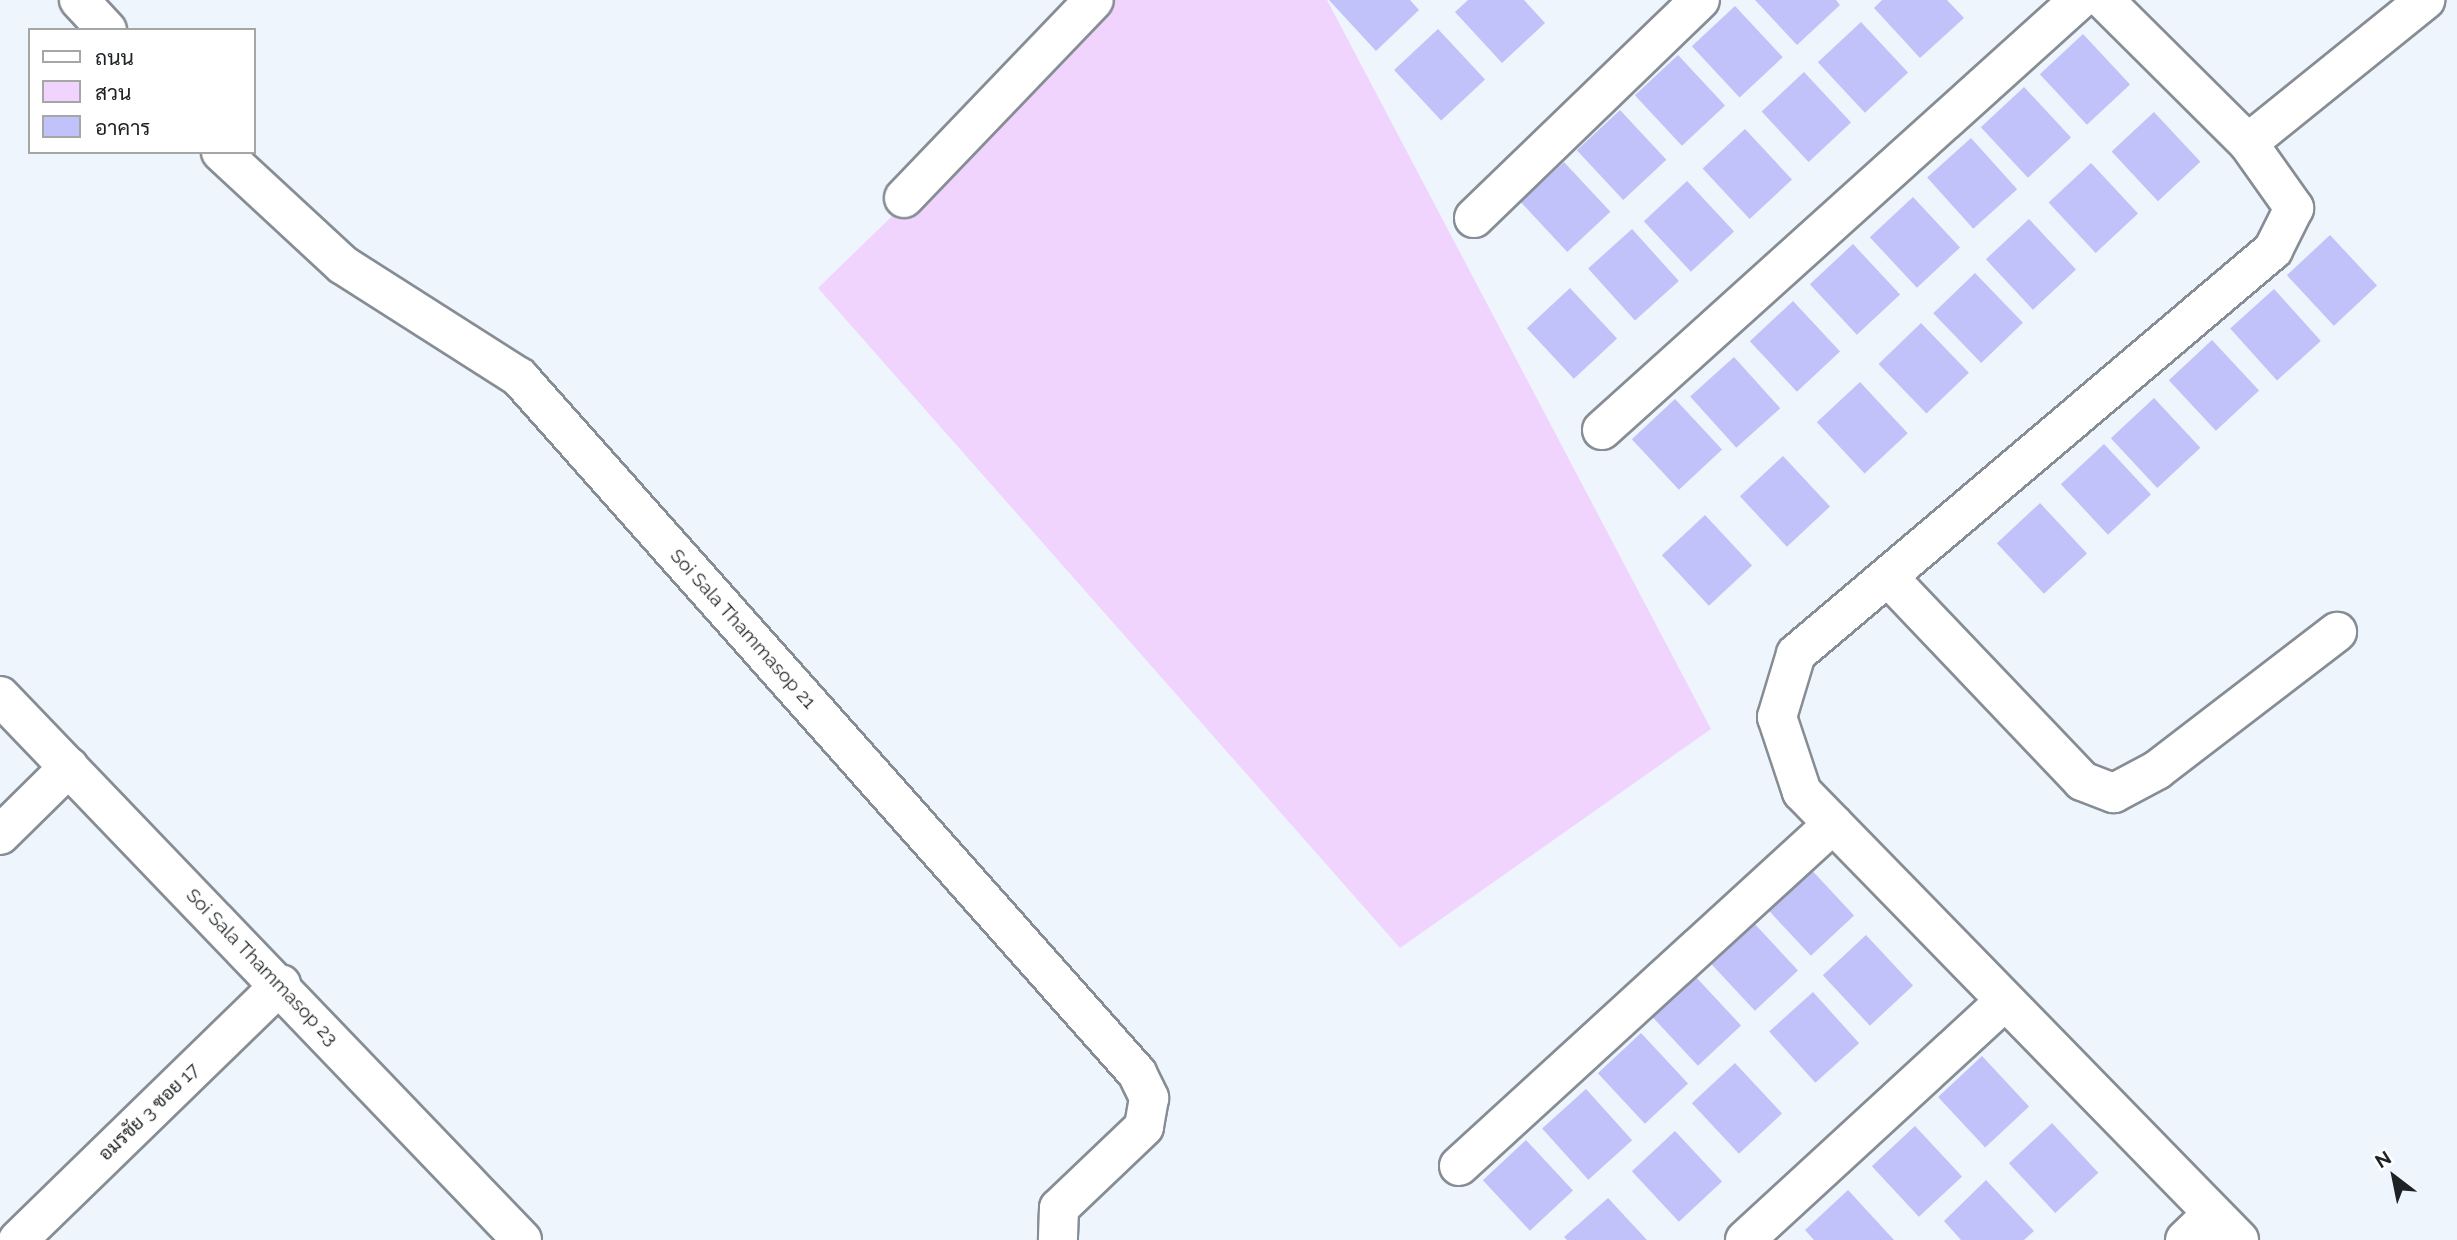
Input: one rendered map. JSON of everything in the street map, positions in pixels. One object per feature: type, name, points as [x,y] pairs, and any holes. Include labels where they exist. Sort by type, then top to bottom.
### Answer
[{"type":"street","points":[[79,0],[105,28]]},
{"type":"street","points":[[904,198],[1094,0]]},
{"type":"street","points":[[1474,218],[1700,0]]},
{"type":"street","points":[[1602,430],[2079,0]]},
{"type":"street","points":[[2104,0],[2248,143],[2294,208],[2273,250],[1796,654],[1777,717],[1802,792],[2005,1001],[2212,1232]]},
{"type":"street","points":[[2248,143],[2425,0]]},
{"type":"street","name":"Soi Sala Thammasop 21","points":[[223,154],[343,265],[519,377],[1137,1073],[1149,1098],[1144,1127],[1059,1208],[1058,1240]]},
{"type":"street","points":[[1888,577],[2082,781],[2114,793],[2157,770],[2337,632]]},
{"type":"street","name":"Soi Sala Thammasop 23","points":[[0,696],[281,984],[505,1235]]},
{"type":"street","points":[[0,835],[69,767]]},
{"type":"street","points":[[1459,1166],[1833,824]]},
{"type":"street","name":"อมรชัย 3 ซอย 17","points":[[18,1240],[281,984]]},
{"type":"street","points":[[1745,1240],[2005,1001]]},
{"type":"green space","points":[[1115,0],[1327,0],[1711,729],[1400,948],[818,288]]},
{"type":"building","points":[[1329,0],[1410,0],[1419,10],[1376,51]]},
{"type":"building","points":[[1468,0],[1524,0],[1545,23],[1502,63],[1455,12]]},
{"type":"building","points":[[1755,0],[1836,0],[1840,5],[1797,45]]},
{"type":"building","points":[[1882,0],[1947,0],[1964,18],[1920,58],[1874,8]]},
{"type":"building","points":[[1735,6],[1783,57],[1740,97],[1692,46]]},
{"type":"building","points":[[1861,22],[1908,72],[1865,113],[1818,62]]},
{"type":"building","points":[[1438,29],[1485,79],[1441,120],[1394,70]]},
{"type":"building","points":[[2083,34],[2130,84],[2087,125],[2040,74]]},
{"type":"building","points":[[1678,55],[1725,105],[1682,146],[1635,95]]},
{"type":"building","points":[[1804,72],[1851,122],[1809,162],[1762,112]]},
{"type":"building","points":[[2024,87],[2071,137],[2028,178],[1981,127]]},
{"type":"building","points":[[1620,110],[1666,160],[1623,200],[1577,150]]},
{"type":"building","points":[[2154,112],[2200,162],[2158,201],[2112,152]]},
{"type":"building","points":[[1745,129],[1792,179],[1750,219],[1703,169]]},
{"type":"building","points":[[1971,138],[2017,189],[1973,229],[1927,177]]},
{"type":"building","points":[[1564,162],[1610,212],[1567,252],[1521,202]]},
{"type":"building","points":[[2091,163],[2138,213],[2096,253],[2049,203]]},
{"type":"building","points":[[1687,181],[1734,231],[1691,272],[1644,221]]},
{"type":"building","points":[[1913,197],[1960,247],[1917,288],[1870,237]]},
{"type":"building","points":[[2029,219],[2076,269],[2033,310],[1986,259]]},
{"type":"building","points":[[1632,229],[1679,281],[1635,320],[1588,268]]},
{"type":"building","points":[[2330,235],[2377,285],[2334,326],[2287,275]]},
{"type":"building","points":[[1853,244],[1900,294],[1857,335],[1810,284]]},
{"type":"building","points":[[1975,273],[2023,323],[1981,363],[1933,313]]},
{"type":"building","points":[[1570,288],[1617,338],[1574,379],[1527,328]]},
{"type":"building","points":[[2274,289],[2321,341],[2277,380],[2230,328]]},
{"type":"building","points":[[1793,301],[1840,351],[1797,392],[1750,341]]},
{"type":"building","points":[[1921,323],[1969,373],[1926,414],[1879,364]]},
{"type":"building","points":[[2212,340],[2259,390],[2216,431],[2169,380]]},
{"type":"building","points":[[1734,357],[1780,408],[1736,448],[1690,396]]},
{"type":"building","points":[[1860,382],[1908,433],[1865,473],[1817,422]]},
{"type":"building","points":[[2154,398],[2200,448],[2157,488],[2111,438]]},
{"type":"building","points":[[1675,399],[1722,449],[1679,490],[1632,439]]},
{"type":"building","points":[[2104,444],[2151,494],[2108,535],[2061,484]]},
{"type":"building","points":[[1783,456],[1830,506],[1787,547],[1740,496]]},
{"type":"building","points":[[2040,503],[2087,553],[2044,594],[1997,543]]},
{"type":"building","points":[[1705,515],[1752,565],[1709,606],[1662,555]]},
{"type":"building","points":[[1807,865],[1854,915],[1811,956],[1764,905]]},
{"type":"building","points":[[1751,920],[1798,970],[1755,1011],[1708,960]]},
{"type":"building","points":[[1866,935],[1913,985],[1870,1026],[1823,975]]},
{"type":"building","points":[[1694,975],[1741,1025],[1698,1066],[1651,1015]]},
{"type":"building","points":[[1813,992],[1859,1043],[1815,1083],[1769,1031]]},
{"type":"building","points":[[1641,1033],[1688,1083],[1645,1124],[1598,1073]]},
{"type":"building","points":[[1982,1056],[2029,1106],[1985,1147],[1938,1097]]},
{"type":"building","points":[[1735,1063],[1782,1113],[1739,1154],[1692,1103]]},
{"type":"building","points":[[1586,1089],[1632,1140],[1588,1180],[1542,1128]]},
{"type":"building","points":[[2052,1123],[2098,1173],[2055,1213],[2009,1163]]},
{"type":"building","points":[[1915,1126],[1962,1176],[1919,1217],[1872,1166]]},
{"type":"building","points":[[1675,1131],[1722,1181],[1679,1222],[1632,1171]]},
{"type":"building","points":[[1526,1140],[1573,1190],[1530,1231],[1483,1180]]},
{"type":"building","points":[[1986,1180],[2034,1231],[2024,1240],[1961,1240],[1944,1221]]},
{"type":"building","points":[[1848,1190],[1894,1240],[1814,1240],[1805,1230]]},
{"type":"building","points":[[1608,1198],[1647,1240],[1567,1240],[1564,1237]]}]
